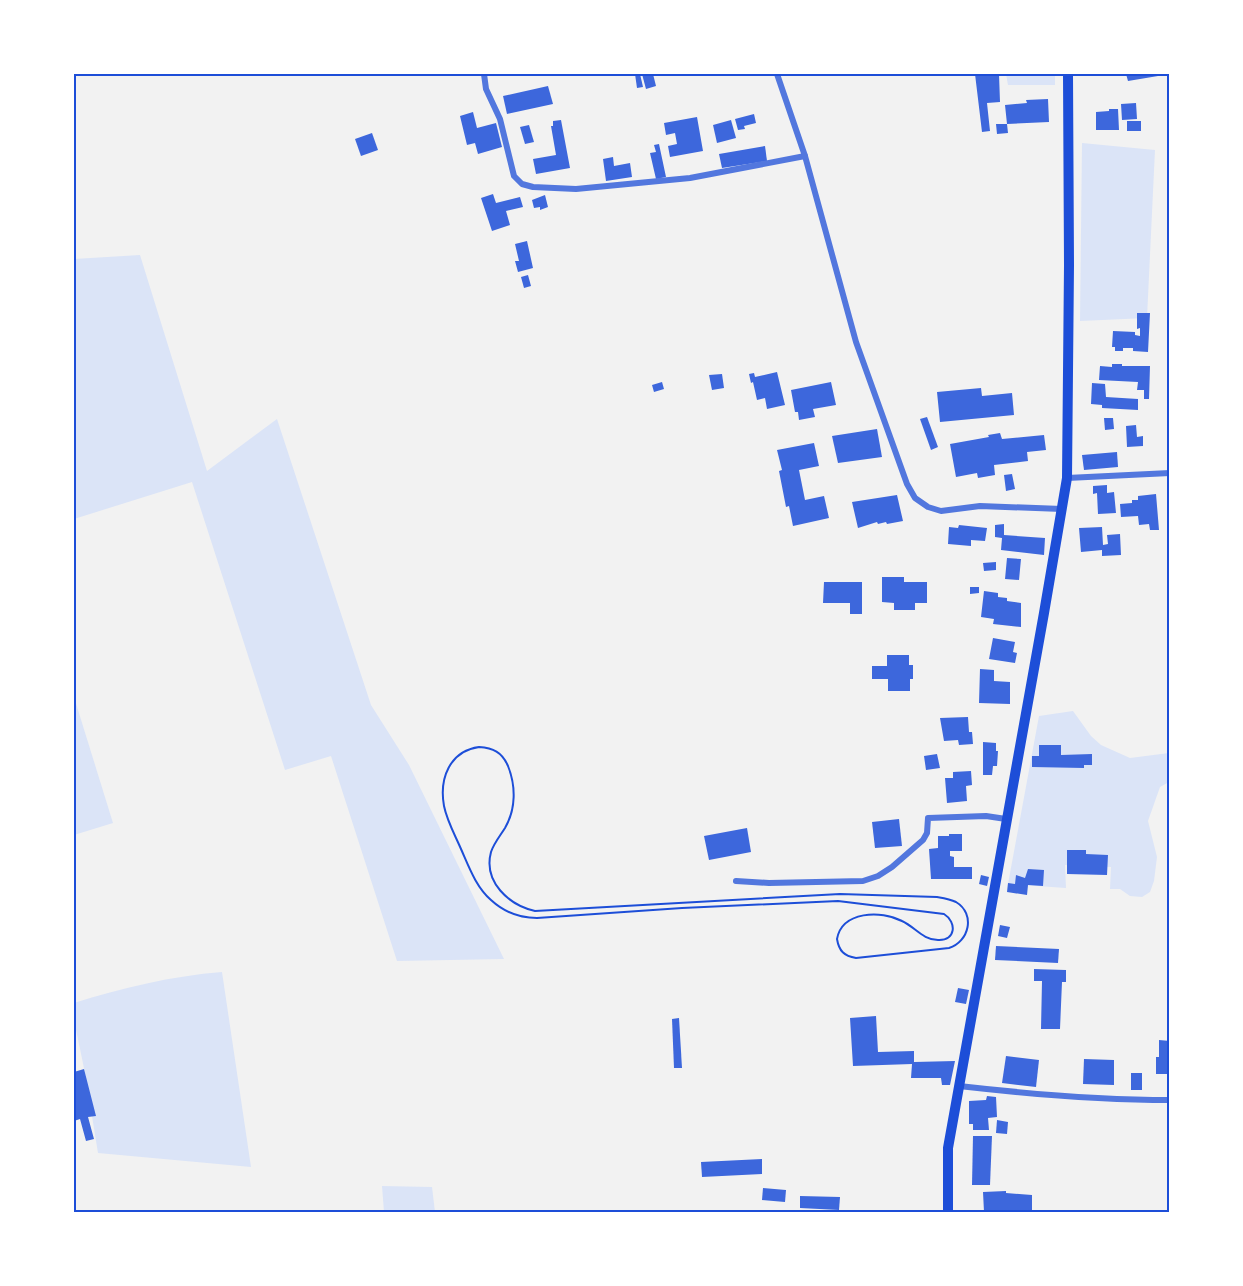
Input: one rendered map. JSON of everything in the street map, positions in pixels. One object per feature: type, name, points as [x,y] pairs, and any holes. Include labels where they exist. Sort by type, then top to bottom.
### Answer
[{"type":"main road","points":[[948,1212],[948,1148],[1067,478],[1068,74]]},
{"type":"street","points":[[484,74],[486,89],[500,119],[514,177],[522,184],[533,187],[576,189],[690,178],[805,156]]},
{"type":"street","points":[[777,74],[805,156],[856,342],[907,484],[915,498],[941,512],[980,506],[1062,509]]},
{"type":"street","points":[[1067,478],[1170,473]]},
{"type":"street","points":[[736,881],[769,883],[863,881],[878,876],[892,867],[923,840],[927,833],[928,818],[986,816],[1006,819]]},
{"type":"street","points":[[959,1086],[1122,1100],[1170,1100]]},
{"type":"path","points":[[489,747],[504,757],[512,780],[513,805],[505,827],[492,849],[491,868],[504,897],[524,908],[535,911],[840,894],[937,897],[955,901],[967,916],[968,931],[959,943],[949,948],[848,957],[842,952],[837,939],[842,926],[856,917],[874,915],[892,917],[936,941],[951,937],[954,930],[953,923],[950,917],[944,914],[838,901],[682,908],[537,918],[526,918],[514,914],[492,902],[483,893],[472,874],[444,807],[443,788],[448,770],[463,750],[489,747]]},
{"type":"shaded area","points":[[1006,74],[1055,74],[1055,85],[1008,85]]},
{"type":"shaded area","points":[[1082,143],[1155,150],[1147,318],[1080,321]]},
{"type":"shaded area","points":[[140,255],[207,471],[277,419],[371,705],[409,765],[504,959],[397,961],[331,756],[285,770],[192,482],[74,519],[74,259]]},
{"type":"shaded area","points":[[74,697],[113,823],[74,835]]},
{"type":"shaded area","points":[[1073,711],[1091,736],[1101,745],[1130,758],[1169,753],[1169,782],[1160,787],[1148,821],[1157,857],[1154,881],[1150,892],[1142,897],[1130,896],[1120,889],[1110,889],[1111,867],[1065,865],[1066,888],[1008,884],[1039,716]]},
{"type":"shaded area","points":[[222,972],[251,1167],[98,1153],[74,1020],[74,1003],[147,983]]},
{"type":"shaded area","points":[[382,1186],[432,1187],[435,1212],[384,1212]]},
{"type":"building","points":[[635,74],[640,74],[643,87],[637,88]]},
{"type":"building","points":[[642,74],[653,74],[656,86],[646,89]]},
{"type":"building","points":[[975,74],[999,74],[1000,102],[987,103],[990,131],[982,132]]},
{"type":"building","points":[[1126,74],[1164,74],[1164,75],[1128,81]]},
{"type":"building","points":[[548,86],[553,104],[507,114],[503,96]]},
{"type":"building","points":[[1048,99],[1049,122],[1007,124],[1005,105],[1027,103],[1026,100]]},
{"type":"building","points":[[1136,103],[1137,119],[1122,120],[1121,104]]},
{"type":"building","points":[[1109,109],[1118,109],[1119,130],[1096,130],[1096,112],[1109,111]]},
{"type":"building","points":[[473,112],[477,128],[496,123],[502,147],[478,154],[475,143],[467,145],[460,116]]},
{"type":"building","points":[[754,114],[756,123],[738,130],[735,119]]},
{"type":"building","points":[[697,117],[703,151],[670,157],[668,146],[677,144],[675,133],[666,135],[664,123]]},
{"type":"building","points":[[561,120],[570,168],[536,174],[533,159],[556,155],[551,126],[553,126],[553,121]]},
{"type":"building","points":[[731,120],[736,138],[717,143],[713,125]]},
{"type":"building","points":[[1127,121],[1141,121],[1141,131],[1127,131]]},
{"type":"building","points":[[996,124],[1007,124],[1008,133],[997,134]]},
{"type":"building","points":[[529,125],[534,142],[525,144],[520,127]]},
{"type":"building","points":[[372,133],[378,150],[361,156],[355,139]]},
{"type":"building","points":[[659,144],[666,177],[656,179],[650,153],[656,152],[654,145]]},
{"type":"building","points":[[765,146],[767,161],[722,168],[719,154]]},
{"type":"building","points":[[613,157],[614,166],[630,163],[632,177],[606,181],[603,159]]},
{"type":"building","points":[[493,194],[496,203],[520,197],[523,207],[506,211],[510,225],[492,231],[481,198]]},
{"type":"building","points":[[545,195],[548,207],[540,210],[540,207],[534,208],[532,200]]},
{"type":"building","points":[[527,241],[533,268],[518,272],[515,261],[519,261],[515,244]]},
{"type":"building","points":[[528,275],[531,286],[524,288],[521,277]]},
{"type":"building","points":[[1137,313],[1150,313],[1148,352],[1133,351],[1133,348],[1115,351],[1115,347],[1112,347],[1113,331],[1135,332],[1135,335],[1140,336],[1140,328],[1137,329]]},
{"type":"building","points":[[1112,364],[1150,366],[1149,399],[1144,399],[1144,390],[1137,390],[1138,382],[1099,380],[1100,366],[1112,367]]},
{"type":"building","points":[[777,372],[785,405],[767,409],[765,398],[757,400],[749,374],[754,373],[755,377]]},
{"type":"building","points":[[722,374],[724,388],[712,390],[709,375]]},
{"type":"building","points":[[662,382],[664,389],[654,392],[652,385]]},
{"type":"building","points":[[831,382],[836,405],[813,409],[815,417],[799,420],[798,412],[795,412],[791,390]]},
{"type":"building","points":[[1092,383],[1105,384],[1106,397],[1138,399],[1138,410],[1102,408],[1102,405],[1091,404]]},
{"type":"building","points":[[981,388],[982,396],[1012,393],[1014,415],[940,422],[937,392]]},
{"type":"building","points":[[927,417],[938,447],[931,450],[920,419]]},
{"type":"building","points":[[1104,418],[1113,418],[1114,429],[1105,430]]},
{"type":"building","points":[[1136,425],[1137,437],[1143,436],[1143,446],[1127,447],[1126,426]]},
{"type":"building","points":[[877,429],[882,457],[838,463],[832,436]]},
{"type":"building","points":[[1000,433],[1002,439],[1044,435],[1046,450],[1027,452],[1028,461],[994,465],[995,475],[978,478],[977,473],[956,477],[950,444]]},
{"type":"building","points":[[814,443],[819,466],[799,470],[805,500],[824,496],[829,518],[793,526],[789,506],[786,507],[779,471],[782,470],[777,450]]},
{"type":"building","points":[[1117,452],[1118,467],[1084,470],[1082,455]]},
{"type":"building","points":[[1012,474],[1015,489],[1006,491],[1004,475]]},
{"type":"building","points":[[1107,485],[1107,493],[1114,492],[1116,513],[1098,514],[1097,493],[1093,494],[1093,486]]},
{"type":"building","points":[[1156,494],[1159,530],[1150,530],[1149,524],[1139,525],[1138,516],[1121,517],[1120,504],[1132,503],[1132,500],[1138,500],[1138,496]]},
{"type":"building","points":[[897,495],[903,521],[887,524],[877,522],[858,528],[852,502]]},
{"type":"building","points":[[1004,524],[1004,535],[1045,538],[1044,555],[1001,550],[1002,538],[995,537],[995,525]]},
{"type":"building","points":[[959,525],[987,528],[985,541],[971,540],[971,546],[948,544],[949,527],[958,528]]},
{"type":"building","points":[[1102,527],[1103,545],[1108,544],[1107,535],[1120,534],[1121,555],[1102,556],[1102,550],[1081,552],[1079,528]]},
{"type":"building","points":[[1007,558],[1021,559],[1019,580],[1005,579]]},
{"type":"building","points":[[996,562],[996,570],[984,571],[983,563]]},
{"type":"building","points":[[882,577],[904,577],[904,582],[927,582],[927,603],[915,603],[915,610],[894,610],[894,603],[882,602]]},
{"type":"building","points":[[824,582],[862,582],[862,614],[850,614],[850,603],[823,603]]},
{"type":"building","points":[[970,587],[979,587],[979,593],[970,594]]},
{"type":"building","points":[[984,591],[998,593],[998,597],[1007,598],[1007,601],[1021,603],[1021,627],[993,624],[994,619],[981,617]]},
{"type":"building","points":[[993,638],[1015,642],[1013,652],[1017,653],[1015,663],[989,659]]},
{"type":"building","points":[[887,655],[909,655],[909,665],[913,665],[910,691],[888,691],[888,679],[872,679],[872,666],[887,666]]},
{"type":"building","points":[[980,669],[994,670],[994,681],[1010,682],[1010,704],[979,703]]},
{"type":"building","points":[[968,717],[973,744],[959,745],[958,740],[944,741],[940,718]]},
{"type":"building","points":[[983,742],[996,743],[997,766],[993,766],[992,775],[983,775]]},
{"type":"building","points":[[1039,745],[1061,745],[1061,755],[1092,754],[1092,765],[1084,765],[1084,768],[1032,767],[1032,756],[1039,756]]},
{"type":"building","points":[[937,754],[940,768],[926,770],[924,756]]},
{"type":"building","points":[[971,771],[972,785],[966,786],[967,801],[947,803],[945,778],[953,778],[953,772]]},
{"type":"building","points":[[899,819],[902,846],[875,848],[872,822]]},
{"type":"building","points":[[747,828],[751,852],[709,860],[704,836]]},
{"type":"building","points":[[949,834],[962,834],[962,851],[950,851],[950,856],[954,857],[954,867],[972,867],[972,879],[931,879],[929,849],[938,848],[938,836],[949,836]]},
{"type":"building","points":[[1067,850],[1086,850],[1086,854],[1108,855],[1107,875],[1067,874]]},
{"type":"building","points":[[1028,869],[1044,870],[1043,886],[1028,885],[1027,895],[1007,892],[1008,883],[1015,884],[1016,875],[1025,878]]},
{"type":"building","points":[[981,875],[989,877],[987,886],[979,884]]},
{"type":"building","points":[[1000,925],[1010,927],[1007,938],[998,936]]},
{"type":"building","points":[[996,946],[1059,949],[1058,963],[995,960]]},
{"type":"building","points":[[1034,969],[1066,970],[1066,982],[1062,982],[1060,1029],[1041,1029],[1042,981],[1034,981]]},
{"type":"building","points":[[958,988],[969,990],[966,1004],[955,1002]]},
{"type":"building","points":[[876,1016],[878,1052],[914,1051],[914,1062],[955,1061],[950,1085],[942,1085],[941,1078],[911,1078],[912,1064],[853,1066],[850,1018]]},
{"type":"building","points":[[679,1018],[682,1068],[674,1068],[672,1019]]},
{"type":"building","points":[[1159,1040],[1170,1041],[1170,1074],[1156,1074]]},
{"type":"building","points":[[1006,1056],[1039,1060],[1036,1087],[1002,1083]]},
{"type":"building","points":[[1084,1059],[1114,1060],[1114,1085],[1083,1084]]},
{"type":"building","points":[[84,1069],[96,1116],[88,1117],[94,1139],[86,1141],[80,1119],[74,1121],[74,1072]]},
{"type":"building","points":[[1131,1073],[1142,1073],[1142,1090],[1131,1090]]},
{"type":"building","points":[[987,1096],[996,1097],[997,1117],[988,1118],[989,1130],[973,1130],[973,1124],[969,1124],[969,1101],[986,1100]]},
{"type":"building","points":[[997,1120],[1008,1122],[1007,1134],[996,1133]]},
{"type":"building","points":[[973,1136],[992,1136],[990,1185],[972,1185]]},
{"type":"building","points":[[762,1159],[762,1174],[702,1177],[701,1162]]},
{"type":"building","points":[[763,1188],[786,1190],[785,1202],[762,1200]]},
{"type":"building","points":[[1006,1191],[1006,1193],[1032,1195],[1032,1212],[984,1212],[983,1192]]},
{"type":"building","points":[[800,1196],[840,1197],[839,1210],[800,1208]]}]
